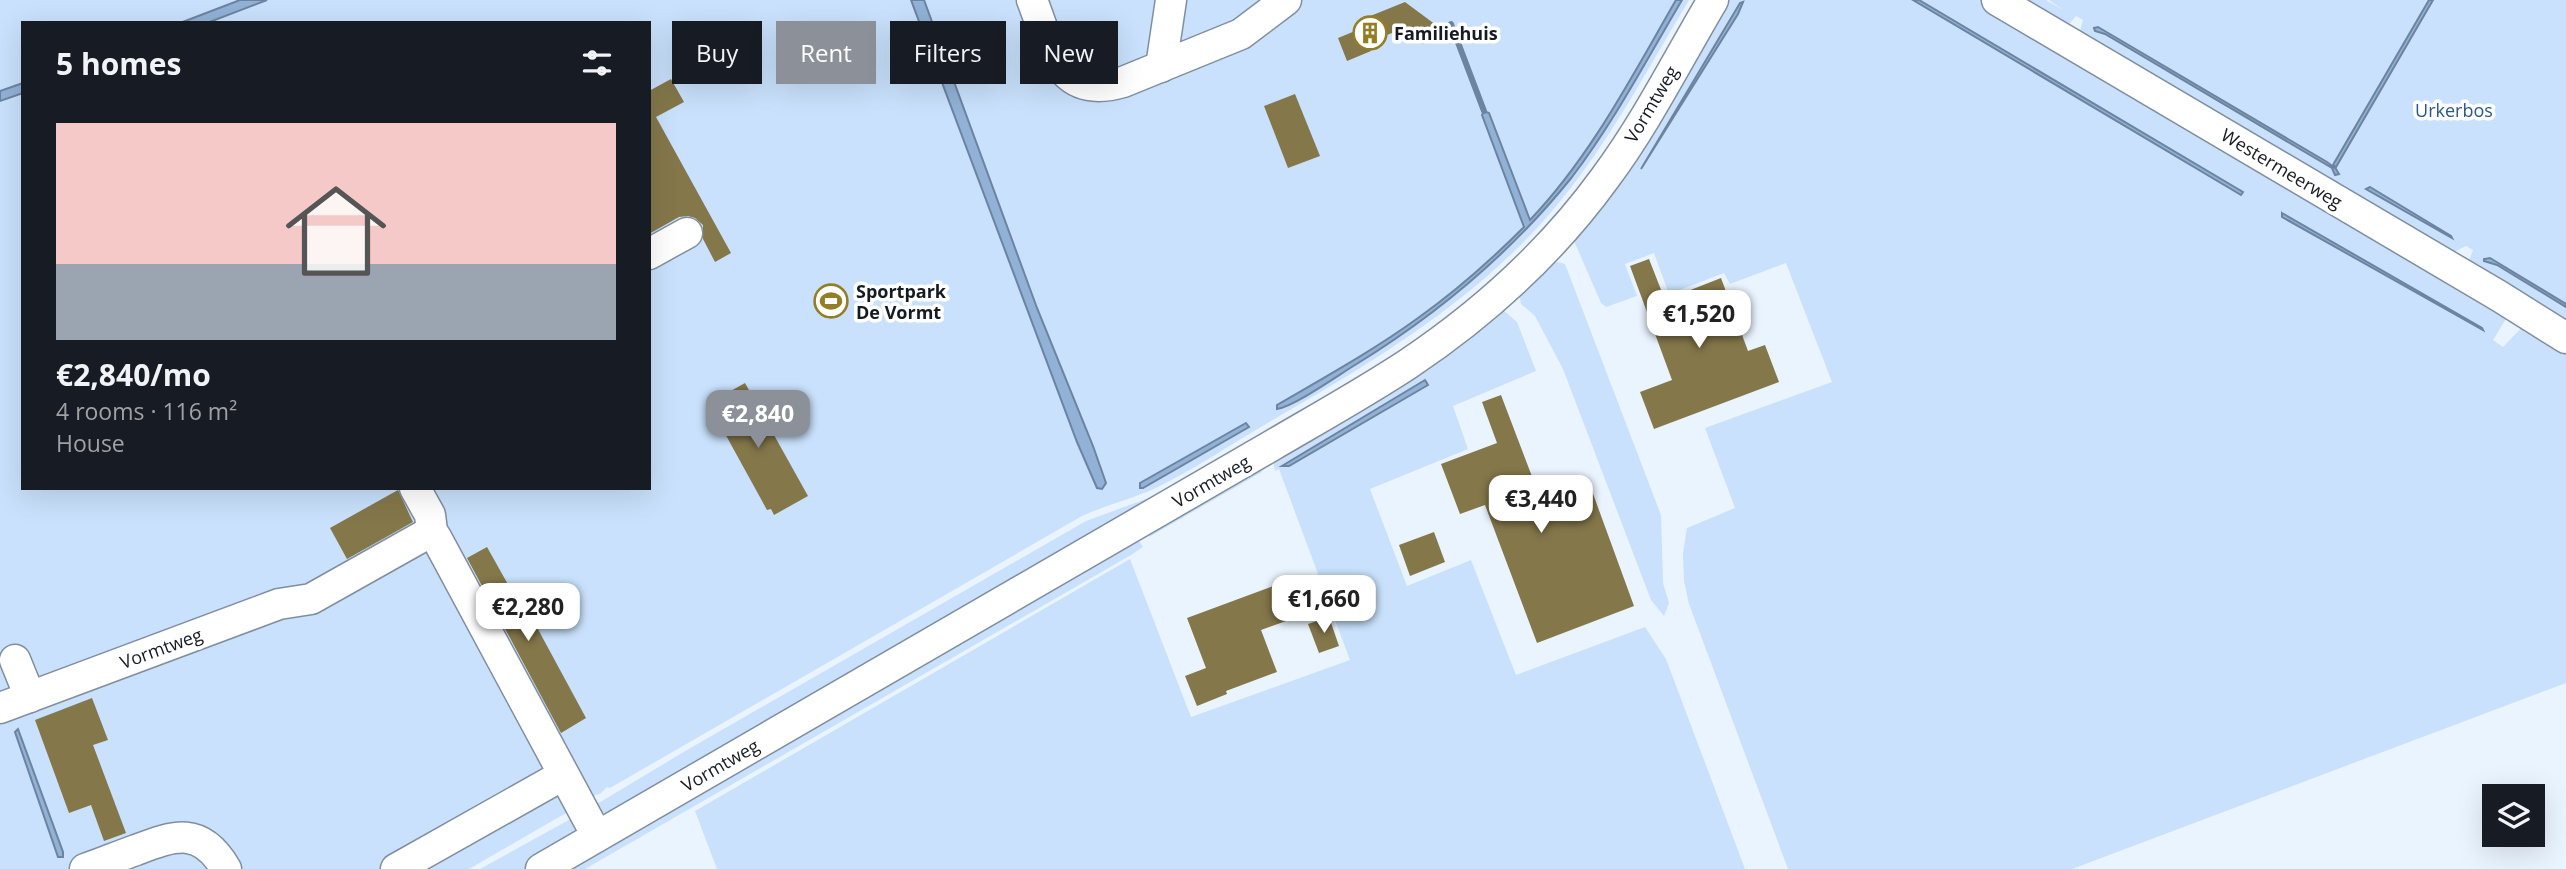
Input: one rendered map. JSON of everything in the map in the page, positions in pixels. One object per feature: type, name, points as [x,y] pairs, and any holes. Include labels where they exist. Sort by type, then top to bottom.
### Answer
[{"type":"street","points":[[1032,0],[1058,65],[1069,78],[1081,84],[1105,87],[1241,34],[1286,0]]},
{"type":"street","points":[[1161,67],[1171,0]]},
{"type":"street","name":"Vormtweg","points":[[541,869],[1271,446],[1389,376],[1448,336],[1515,279],[1584,205],[1618,160],[1713,0]]},
{"type":"street","name":"Westermeerweg","points":[[1997,0],[2566,338]]},
{"type":"street","points":[[651,253],[687,233]]},
{"type":"street","points":[[416,490],[430,514],[432,531],[597,836]]},
{"type":"street","name":"Vormtweg","points":[[0,708],[279,604],[307,601],[432,531]]},
{"type":"street","points":[[15,660],[30,696]]},
{"type":"street","points":[[396,869],[563,775]]},
{"type":"street","points":[[85,869],[179,836],[205,846],[226,869]]},
{"type":"green space","points":[[0,0],[1680,0],[1583,156],[1529,226],[1431,313],[1500,256],[1525,231],[1549,204],[1602,134],[1682,0],[1689,0],[1611,131],[1557,205],[1527,239],[1494,270],[1424,326],[1349,375],[1185,473],[1147,492],[1082,516],[610,788],[607,787],[600,794],[592,796],[469,869],[0,869]],"holes":[[[1429,315],[1387,345],[1278,410],[1277,407]]]},
{"type":"green space","points":[[1721,0],[1913,0],[2240,195],[2243,192],[1919,0],[1982,0],[2510,312],[2493,340],[2503,347],[2527,322],[2566,347],[2566,683],[2072,869],[1788,869],[1689,604],[1684,581],[1683,553],[1687,528],[1735,508],[1705,428],[1832,382],[1786,263],[1730,284],[1724,273],[1669,294],[1654,253],[1625,264],[1637,296],[1606,307],[1601,303],[1574,241],[1574,234]],"holes":[[[1740,3],[1743,4],[1738,14],[1641,169]],[[2282,213],[2482,328],[2483,330],[2282,217]]]},
{"type":"green space","name":"Urkerbos","points":[[2011,0],[2046,0],[2063,10],[2049,0],[2566,0],[2566,304],[2489,259],[2566,307],[2566,323],[2468,264],[2473,250],[2466,246],[2446,256],[2079,35],[2083,20],[2076,16],[2070,23],[2057,27]]},
{"type":"green space","points":[[1551,263],[1565,264],[1661,515],[1663,583],[1669,603],[1664,616],[1651,600],[1563,369],[1535,316],[1521,304],[1519,294]]},
{"type":"green space","points":[[1502,309],[1517,322],[1536,371],[1453,406],[1468,449],[1370,489],[1407,586],[1471,560],[1516,675],[1645,627],[1666,659],[1745,869],[717,869],[695,811],[1130,559],[1191,717],[1350,660],[1279,469],[1275,471],[1273,459]],"holes":[[[1425,380],[1428,385],[1289,466],[1282,466]]]},
{"type":"green space","points":[[1250,441],[1254,449],[605,817],[592,807],[1086,521],[1154,496]]},
{"type":"green space","points":[[1258,467],[1262,472],[1149,537],[1148,530],[1156,521],[1163,527],[1233,486],[1232,476]]},
{"type":"green space","points":[[1137,538],[1143,547],[1131,555],[585,869],[554,869]]},
{"type":"green space","points":[[576,816],[577,832],[526,869],[480,869]]},
{"type":"shaded area","points":[[240,0],[267,0],[212,21],[185,21]]},
{"type":"shaded area","points":[[911,0],[924,0],[932,21],[919,21]]},
{"type":"shaded area","points":[[1676,0],[1682,0],[1602,134],[1572,177],[1524,231],[1472,280],[1415,325],[1316,390],[1277,409],[1277,405],[1367,352],[1432,308],[1473,275],[1524,227],[1482,115],[1484,111],[1489,113],[1530,220],[1591,142],[1627,86]]},
{"type":"shaded area","points":[[1913,0],[1919,0],[2243,192],[2241,195]]},
{"type":"shaded area","points":[[2429,0],[2433,0],[2336,167],[2333,165]]},
{"type":"shaded area","points":[[1743,2],[1738,14],[1641,169],[1740,3]]},
{"type":"shaded area","points":[[2098,27],[2327,162],[2339,174],[2335,175],[2332,168],[2105,34],[2095,31],[2094,28]]},
{"type":"shaded area","points":[[21,84],[21,94],[0,101],[0,91]]},
{"type":"shaded area","points":[[943,84],[955,84],[1037,308],[1093,446],[1106,483],[1102,489],[1097,488],[1077,442]]},
{"type":"shaded area","points":[[2370,187],[2451,236],[2452,238],[2366,189]]},
{"type":"shaded area","points":[[2282,213],[2482,328],[2483,330],[2282,217]]},
{"type":"shaded area","points":[[2490,258],[2566,304],[2566,307],[2497,265],[2484,261]]},
{"type":"shaded area","points":[[1425,380],[1428,385],[1289,466],[1282,466]]},
{"type":"shaded area","points":[[1246,423],[1249,427],[1140,488],[1140,483]]},
{"type":"shaded area","points":[[18,729],[63,857],[58,857],[15,732]]},
{"type":"building","name":"Familiehuis","points":[[1405,2],[1436,25],[1423,44],[1402,29],[1367,43],[1371,51],[1347,61],[1338,38],[1360,29],[1358,21]]},
{"type":"building","points":[[671,79],[684,102],[656,117],[731,253],[715,262],[703,239],[703,225],[688,216],[679,217],[651,233],[651,90]]},
{"type":"building","points":[[1295,94],[1320,156],[1288,168],[1264,106]]},
{"type":"building","points":[[1649,259],[1665,300],[1721,278],[1748,351],[1765,345],[1779,382],[1654,429],[1640,392],[1672,380],[1630,266]]},
{"type":"building","points":[[745,383],[808,496],[774,515],[771,509],[767,510],[712,410],[715,409],[711,402]]},
{"type":"building","points":[[1501,395],[1544,508],[1592,491],[1634,606],[1537,643],[1485,505],[1460,514],[1441,464],[1497,443],[1482,402]]},
{"type":"building","points":[[398,490],[413,522],[347,559],[330,528]]},
{"type":"building","points":[[1434,532],[1445,562],[1410,576],[1399,545]]},
{"type":"building","points":[[487,547],[529,622],[533,620],[586,718],[561,733],[467,558]]},
{"type":"building","points":[[1287,581],[1300,616],[1261,630],[1277,672],[1226,691],[1227,694],[1197,706],[1185,676],[1206,668],[1187,618]]},
{"type":"building","points":[[1329,617],[1339,646],[1319,653],[1308,624]]},
{"type":"building","points":[[92,698],[108,740],[93,745],[126,833],[104,841],[91,805],[69,813],[35,720]]},
{"type":"waterway","points":[[1451,24],[1484,111]]},
{"type":"place","name":"Familiehuis","points":[[1370,33]]},
{"type":"place","name":"Sportpark De Vormt","points":[[831,301]]}]
